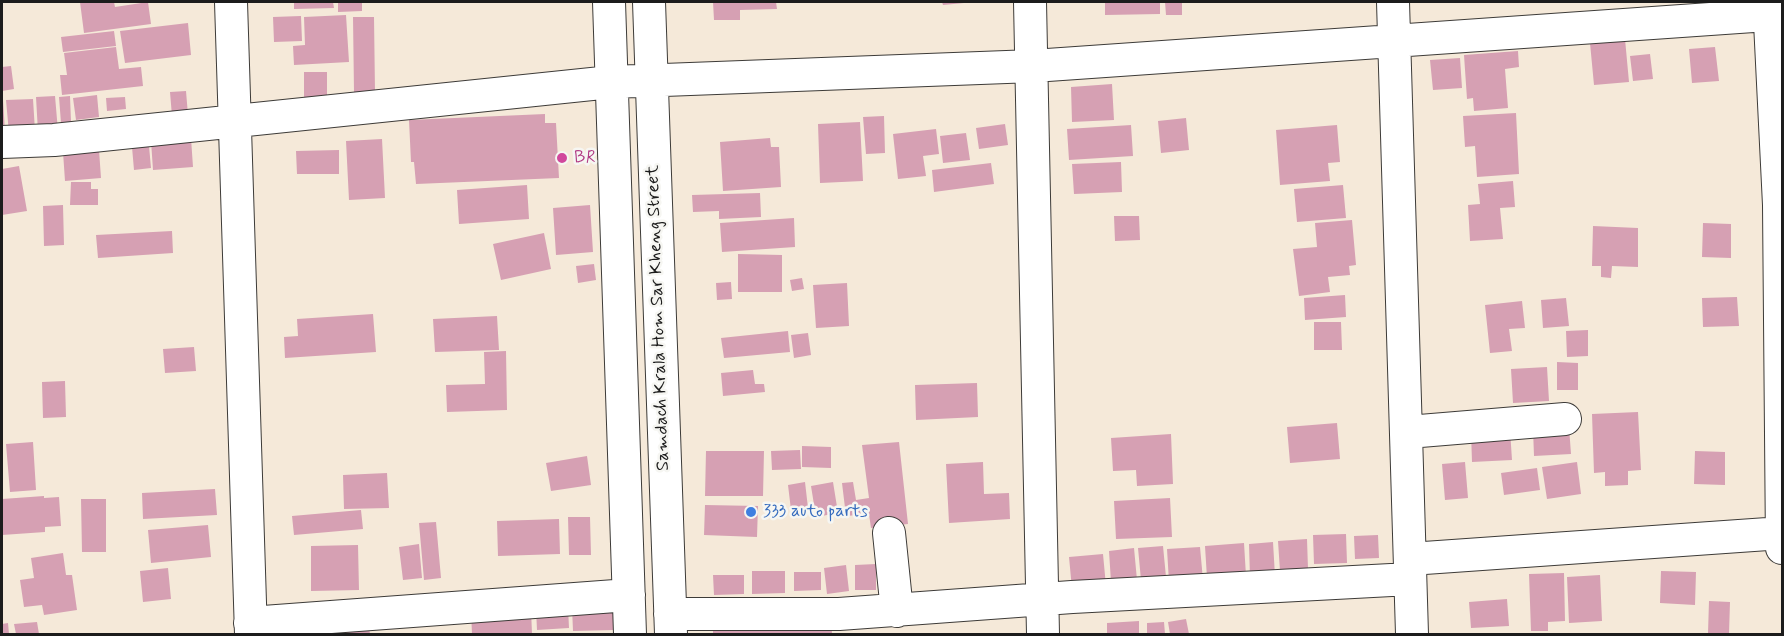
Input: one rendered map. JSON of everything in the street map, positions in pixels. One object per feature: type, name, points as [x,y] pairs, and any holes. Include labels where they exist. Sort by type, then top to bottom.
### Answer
[{"type":"street","points":[[231,2],[251,629],[629,595]]},
{"type":"street","points":[[609,2],[630,634]]},
{"type":"street","name":"Samdach Krala Hom Sar Kheng Street","points":[[649,2],[671,624]]},
{"type":"street","points":[[1030,2],[1034,66],[1042,634]]},
{"type":"street","points":[[1393,2],[1408,432],[1412,634]]},
{"type":"street","points":[[2,142],[54,140],[611,82],[1034,66],[1773,10],[1779,205],[1782,548]]},
{"type":"street","points":[[1408,432],[1565,419]]},
{"type":"street","points":[[889,533],[897,611]]},
{"type":"street","points":[[671,624],[1041,600],[1410,569],[1782,533]]},
{"type":"building","points":[[80,2],[114,2],[115,7],[148,2],[151,24],[84,33]]},
{"type":"building","points":[[294,2],[333,2],[334,8],[294,9]]},
{"type":"building","points":[[338,2],[362,2],[362,11],[338,12]]},
{"type":"building","points":[[713,2],[776,2],[777,9],[740,10],[740,20],[714,20]]},
{"type":"building","points":[[942,2],[964,2],[964,3],[943,5]]},
{"type":"building","points":[[1105,2],[1160,2],[1160,14],[1105,15]]},
{"type":"building","points":[[1165,2],[1182,2],[1182,15],[1166,15]]},
{"type":"building","points":[[346,15],[349,62],[294,65],[293,46],[305,45],[304,17]]},
{"type":"building","points":[[301,16],[302,41],[274,42],[273,17]]},
{"type":"building","points":[[353,17],[374,17],[375,92],[354,92]]},
{"type":"building","points":[[188,23],[191,55],[125,63],[120,31]]},
{"type":"building","points":[[114,31],[116,46],[63,52],[61,37]]},
{"type":"building","points":[[1625,39],[1629,82],[1594,85],[1590,43]]},
{"type":"building","points":[[116,47],[119,69],[141,67],[143,86],[62,95],[60,75],[67,75],[64,53]]},
{"type":"building","points":[[1715,47],[1719,81],[1692,83],[1689,49]]},
{"type":"building","points":[[1518,51],[1519,67],[1505,69],[1508,108],[1474,111],[1473,98],[1467,99],[1464,55]]},
{"type":"building","points":[[1650,54],[1653,79],[1633,81],[1630,56]]},
{"type":"building","points":[[1460,58],[1462,88],[1433,90],[1430,60]]},
{"type":"building","points":[[11,66],[14,89],[2,91],[2,67]]},
{"type":"building","points":[[304,72],[327,72],[327,101],[304,101]]},
{"type":"building","points":[[1112,84],[1114,120],[1072,122],[1071,87]]},
{"type":"building","points":[[186,91],[188,115],[172,116],[170,92]]},
{"type":"building","points":[[97,95],[99,117],[76,120],[73,98]]},
{"type":"building","points":[[55,96],[58,131],[38,132],[36,97]]},
{"type":"building","points":[[70,96],[71,122],[61,123],[59,97]]},
{"type":"building","points":[[125,97],[126,109],[107,111],[106,98]]},
{"type":"building","points":[[2,99],[5,132],[2,133]]},
{"type":"building","points":[[33,99],[35,131],[9,133],[6,100]]},
{"type":"building","points":[[1516,113],[1519,174],[1477,177],[1475,146],[1465,147],[1463,116]]},
{"type":"building","points":[[545,114],[545,123],[556,123],[559,178],[416,184],[414,162],[411,162],[409,120]]},
{"type":"building","points":[[884,116],[885,153],[866,154],[863,117]]},
{"type":"building","points":[[1186,118],[1189,150],[1161,153],[1158,121]]},
{"type":"building","points":[[860,122],[863,181],[820,183],[818,124]]},
{"type":"building","points":[[1005,124],[1008,145],[979,149],[976,128]]},
{"type":"building","points":[[1131,125],[1133,156],[1069,160],[1067,129]]},
{"type":"building","points":[[1337,125],[1340,162],[1328,163],[1330,181],[1280,185],[1276,130]]},
{"type":"building","points":[[936,129],[939,154],[923,156],[926,176],[898,179],[893,134]]},
{"type":"building","points":[[966,133],[970,160],[943,163],[940,136]]},
{"type":"building","points":[[191,138],[193,167],[153,170],[151,141]]},
{"type":"building","points":[[770,138],[771,147],[779,147],[781,187],[723,191],[720,142]]},
{"type":"building","points":[[382,139],[385,198],[349,200],[346,141]]},
{"type":"building","points":[[149,146],[151,168],[134,170],[132,147]]},
{"type":"building","points":[[99,150],[101,178],[65,181],[63,152]]},
{"type":"building","points":[[339,150],[339,174],[297,174],[296,151]]},
{"type":"building","points":[[1121,162],[1122,192],[1074,194],[1072,164]]},
{"type":"building","points":[[991,163],[994,184],[934,192],[932,170]]},
{"type":"building","points":[[19,166],[27,211],[2,215],[2,169]]},
{"type":"building","points":[[1513,181],[1515,207],[1500,208],[1503,239],[1470,241],[1468,205],[1480,204],[1478,184]]},
{"type":"building","points":[[71,182],[91,182],[91,189],[98,189],[98,205],[70,205]]},
{"type":"building","points":[[527,185],[529,219],[459,224],[457,190]]},
{"type":"building","points":[[1343,185],[1346,218],[1297,222],[1294,189]]},
{"type":"building","points":[[760,193],[761,217],[719,219],[719,211],[693,212],[692,195]]},
{"type":"building","points":[[63,205],[64,245],[44,246],[43,206]]},
{"type":"building","points":[[590,205],[593,252],[556,255],[553,208]]},
{"type":"building","points":[[1114,216],[1139,216],[1140,240],[1115,241]]},
{"type":"building","points":[[794,218],[795,247],[722,252],[720,223]]},
{"type":"building","points":[[1352,220],[1356,265],[1349,266],[1350,275],[1328,277],[1330,292],[1299,296],[1293,249],[1317,247],[1315,223]]},
{"type":"building","points":[[1703,223],[1731,224],[1731,258],[1702,257]]},
{"type":"building","points":[[1593,226],[1638,228],[1638,267],[1612,266],[1611,278],[1601,277],[1601,266],[1592,266]]},
{"type":"building","points":[[172,231],[173,253],[98,258],[96,235]]},
{"type":"building","points":[[544,233],[551,269],[501,280],[493,244]]},
{"type":"building","points":[[738,254],[782,255],[782,292],[738,292]]},
{"type":"building","points":[[594,264],[596,280],[578,283],[576,266]]},
{"type":"building","points":[[802,278],[804,289],[792,291],[790,280]]},
{"type":"building","points":[[731,282],[732,299],[717,300],[716,283]]},
{"type":"building","points":[[847,283],[849,326],[816,328],[813,285]]},
{"type":"building","points":[[1345,295],[1346,317],[1305,320],[1304,298]]},
{"type":"building","points":[[1737,297],[1739,326],[1703,327],[1702,298]]},
{"type":"building","points":[[1566,298],[1569,326],[1543,328],[1541,300]]},
{"type":"building","points":[[1522,301],[1525,328],[1509,329],[1512,351],[1490,353],[1485,305]]},
{"type":"building","points":[[373,314],[376,352],[285,358],[284,337],[298,336],[297,319]]},
{"type":"building","points":[[497,316],[499,350],[435,352],[433,319]]},
{"type":"building","points":[[1314,322],[1341,322],[1342,350],[1314,350]]},
{"type":"building","points":[[1588,330],[1588,356],[1567,357],[1566,331]]},
{"type":"building","points":[[788,331],[790,352],[724,358],[721,338]]},
{"type":"building","points":[[808,333],[811,355],[794,358],[791,335]]},
{"type":"building","points":[[194,347],[196,371],[165,373],[163,349]]},
{"type":"building","points":[[506,351],[507,410],[447,412],[446,385],[485,384],[484,352]]},
{"type":"building","points":[[1557,362],[1578,363],[1578,390],[1557,390]]},
{"type":"building","points":[[1547,367],[1549,401],[1513,403],[1511,369]]},
{"type":"building","points":[[753,370],[755,384],[764,384],[765,392],[723,396],[721,373]]},
{"type":"building","points":[[65,381],[66,417],[43,418],[42,382]]},
{"type":"building","points":[[977,383],[978,417],[916,420],[915,385]]},
{"type":"building","points":[[1638,412],[1641,470],[1628,471],[1628,485],[1605,486],[1605,472],[1594,473],[1592,414]]},
{"type":"building","points":[[1337,423],[1340,459],[1290,463],[1287,427]]},
{"type":"building","points":[[1569,427],[1571,454],[1534,456],[1533,429]]},
{"type":"building","points":[[1510,430],[1512,460],[1472,462],[1471,432]]},
{"type":"building","points":[[1171,434],[1173,484],[1137,486],[1136,470],[1113,471],[1111,438]]},
{"type":"building","points":[[33,442],[36,490],[10,492],[6,444]]},
{"type":"building","points":[[899,442],[908,524],[871,528],[869,514],[846,516],[842,483],[853,482],[856,500],[869,498],[862,445]]},
{"type":"building","points":[[802,446],[831,447],[831,468],[802,467]]},
{"type":"building","points":[[800,450],[801,469],[772,470],[771,451]]},
{"type":"building","points":[[706,451],[764,451],[763,496],[705,496]]},
{"type":"building","points":[[1695,451],[1725,452],[1725,485],[1694,484]]},
{"type":"building","points":[[587,456],[591,485],[551,491],[546,463]]},
{"type":"building","points":[[983,462],[984,494],[1009,493],[1010,519],[949,523],[946,464]]},
{"type":"building","points":[[1465,462],[1468,498],[1445,500],[1442,464]]},
{"type":"building","points":[[1577,462],[1581,494],[1547,499],[1542,467]]},
{"type":"building","points":[[1537,468],[1540,490],[1504,495],[1501,473]]},
{"type":"building","points":[[387,473],[389,508],[344,509],[343,475]]},
{"type":"building","points":[[805,482],[808,508],[791,510],[788,485]]},
{"type":"building","points":[[833,482],[838,513],[816,517],[811,486]]},
{"type":"building","points":[[215,489],[217,515],[143,519],[142,493]]},
{"type":"building","points":[[44,496],[44,498],[59,497],[61,526],[45,527],[45,532],[2,535],[2,499]]},
{"type":"building","points":[[1170,498],[1172,537],[1116,539],[1114,501]]},
{"type":"building","points":[[81,499],[106,499],[106,552],[82,552]]},
{"type":"building","points":[[705,505],[758,506],[757,537],[704,535]]},
{"type":"building","points":[[361,510],[363,529],[294,535],[292,516]]},
{"type":"building","points":[[568,517],[590,517],[591,555],[569,555]]},
{"type":"building","points":[[559,519],[560,554],[498,556],[497,521]]},
{"type":"building","points":[[436,522],[441,578],[424,580],[419,523]]},
{"type":"building","points":[[208,525],[211,557],[151,563],[148,530]]},
{"type":"building","points":[[1346,534],[1347,563],[1314,564],[1313,535]]},
{"type":"building","points":[[1378,535],[1379,558],[1355,559],[1354,536]]},
{"type":"building","points":[[1307,539],[1308,569],[1280,571],[1278,541]]},
{"type":"building","points":[[1273,542],[1275,576],[1250,577],[1249,544]]},
{"type":"building","points":[[1244,543],[1246,576],[1207,578],[1205,546]]},
{"type":"building","points":[[419,544],[422,578],[403,580],[399,547]]},
{"type":"building","points":[[358,545],[359,590],[311,591],[311,546]]},
{"type":"building","points":[[1163,546],[1166,577],[1141,580],[1138,548]]},
{"type":"building","points":[[1200,547],[1203,580],[1169,582],[1167,549]]},
{"type":"building","points":[[1134,548],[1137,580],[1111,582],[1109,551]]},
{"type":"building","points":[[63,553],[66,575],[72,575],[77,610],[44,615],[42,605],[24,607],[20,580],[34,578],[31,558]]},
{"type":"building","points":[[1103,554],[1106,586],[1072,589],[1069,557]]},
{"type":"building","points":[[876,564],[876,590],[855,590],[855,565]]},
{"type":"building","points":[[846,565],[849,591],[827,594],[824,568]]},
{"type":"building","points":[[168,568],[171,599],[143,602],[140,571]]},
{"type":"building","points":[[752,571],[785,571],[785,593],[752,594]]},
{"type":"building","points":[[1661,571],[1696,572],[1695,605],[1660,603]]},
{"type":"building","points":[[794,572],[821,572],[821,590],[794,591]]},
{"type":"building","points":[[1564,573],[1565,621],[1548,622],[1548,631],[1531,631],[1529,574]]},
{"type":"building","points":[[713,575],[744,575],[744,594],[714,595]]},
{"type":"building","points":[[1600,575],[1602,621],[1569,623],[1567,577]]},
{"type":"building","points":[[1507,599],[1509,626],[1471,628],[1469,602]]},
{"type":"building","points":[[1709,601],[1730,602],[1729,634],[1708,633]]},
{"type":"building","points":[[613,606],[614,630],[573,631],[572,607]]},
{"type":"building","points":[[568,607],[569,628],[537,630],[536,609]]},
{"type":"building","points":[[531,609],[532,634],[472,634],[471,611]]},
{"type":"building","points":[[831,616],[832,634],[713,634],[713,622]]},
{"type":"building","points":[[1186,619],[1189,634],[1170,634],[1168,622]]},
{"type":"building","points":[[368,620],[370,634],[345,634],[343,623]]},
{"type":"building","points":[[1139,621],[1139,634],[1107,634],[1107,623]]},
{"type":"building","points":[[37,622],[39,634],[16,634],[14,624]]},
{"type":"building","points":[[1164,622],[1165,634],[1147,634],[1147,623]]},
{"type":"building","points":[[8,623],[9,634],[2,634],[2,624]]},
{"type":"place","name":"BR","points":[[562,158]]},
{"type":"place","name":"333 auto parts","points":[[751,512]]}]
